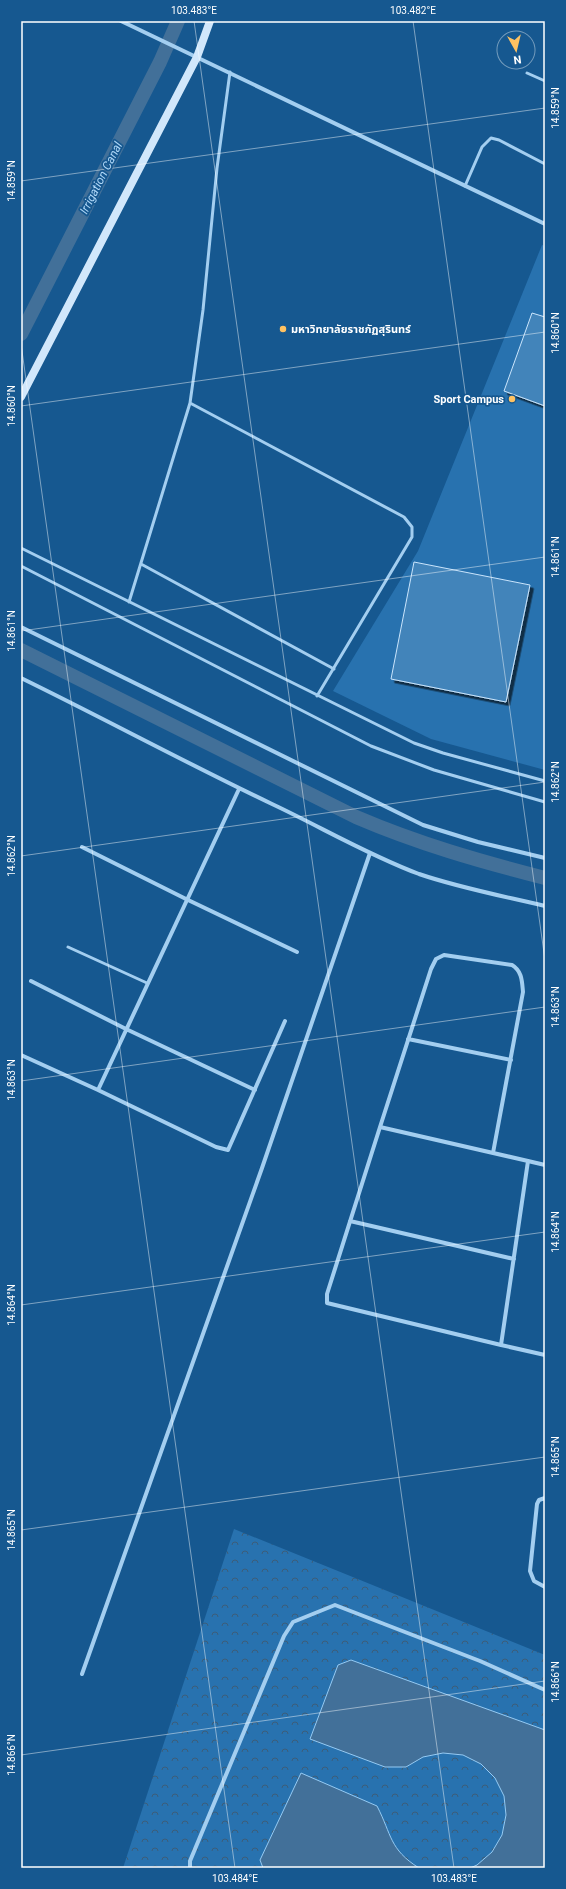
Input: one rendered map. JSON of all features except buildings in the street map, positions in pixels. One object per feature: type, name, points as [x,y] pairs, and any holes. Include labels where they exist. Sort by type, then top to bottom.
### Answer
[{"type":"street","points":[[121,21],[545,224]]},
{"type":"street","points":[[21,397],[197,57],[210,21]]},
{"type":"street","points":[[21,627],[423,825],[478,842],[545,858]]},
{"type":"street","points":[[21,678],[115,724],[239,789],[272,803],[370,853],[433,878],[545,906]]},
{"type":"street","points":[[98,1090],[186,899],[239,789]]},
{"type":"street","points":[[82,847],[186,899],[298,952]]},
{"type":"street","points":[[82,1674],[262,1168],[370,853]]},
{"type":"street","points":[[493,1153],[523,992],[522,977],[518,968],[512,965],[444,955],[436,959],[431,969],[327,1294],[327,1303],[545,1355]]},
{"type":"street","points":[[31,981],[126,1029],[255,1090]]},
{"type":"street","points":[[21,1055],[226,1151],[229,1150],[285,1020]]},
{"type":"street","points":[[408,1039],[511,1060]]},
{"type":"street","points":[[380,1127],[545,1165]]},
{"type":"street","points":[[501,1345],[528,1161]]},
{"type":"street","points":[[350,1221],[514,1259]]},
{"type":"street","points":[[545,1498],[539,1500],[536,1504],[530,1571],[534,1581],[545,1587]]},
{"type":"street","points":[[190,1868],[190,1861],[193,1853],[284,1636],[293,1622],[335,1605],[480,1661],[545,1690]]},
{"type":"lane","points":[[129,602],[190,403],[204,310],[217,168],[230,72]]},
{"type":"lane","points":[[527,73],[545,81]]},
{"type":"lane","points":[[465,186],[482,147],[491,138],[499,140],[545,164]]},
{"type":"lane","points":[[190,403],[404,517],[412,527],[412,537],[317,696]]},
{"type":"lane","points":[[21,548],[414,743],[443,753],[545,781]]},
{"type":"lane","points":[[141,564],[334,669]]},
{"type":"lane","points":[[21,566],[371,746],[434,770],[545,802]]},
{"type":"lane","points":[[68,947],[147,983]]},
{"type":"green space","name":"Sport Campus","points":[[542,245],[545,246],[545,770],[431,739],[333,691],[418,551]]},
{"type":"green space","points":[[234,1529],[545,1655],[545,1868],[123,1868]]},
{"type":"shaded area","points":[[351,1660],[545,1730],[545,1868],[470,1868],[477,1865],[492,1852],[502,1835],[506,1815],[504,1796],[495,1778],[481,1764],[463,1755],[443,1753],[423,1757],[406,1767],[385,1767],[310,1739],[338,1665]]},
{"type":"shaded area","points":[[301,1773],[377,1806],[396,1848],[409,1861],[419,1868],[263,1868],[260,1860]]},
{"type":"waterway","name":"Irrigation Canal","points":[[21,334],[160,62],[178,21]]},
{"type":"waterway","points":[[21,650],[356,817],[403,836],[449,851],[545,878]]},
{"type":"place","name":"มหาวิทยาลัยราชภัฏสุรินทร์","points":[[283,329]]},
{"type":"place","name":"Sport Campus","points":[[512,399]]}]
